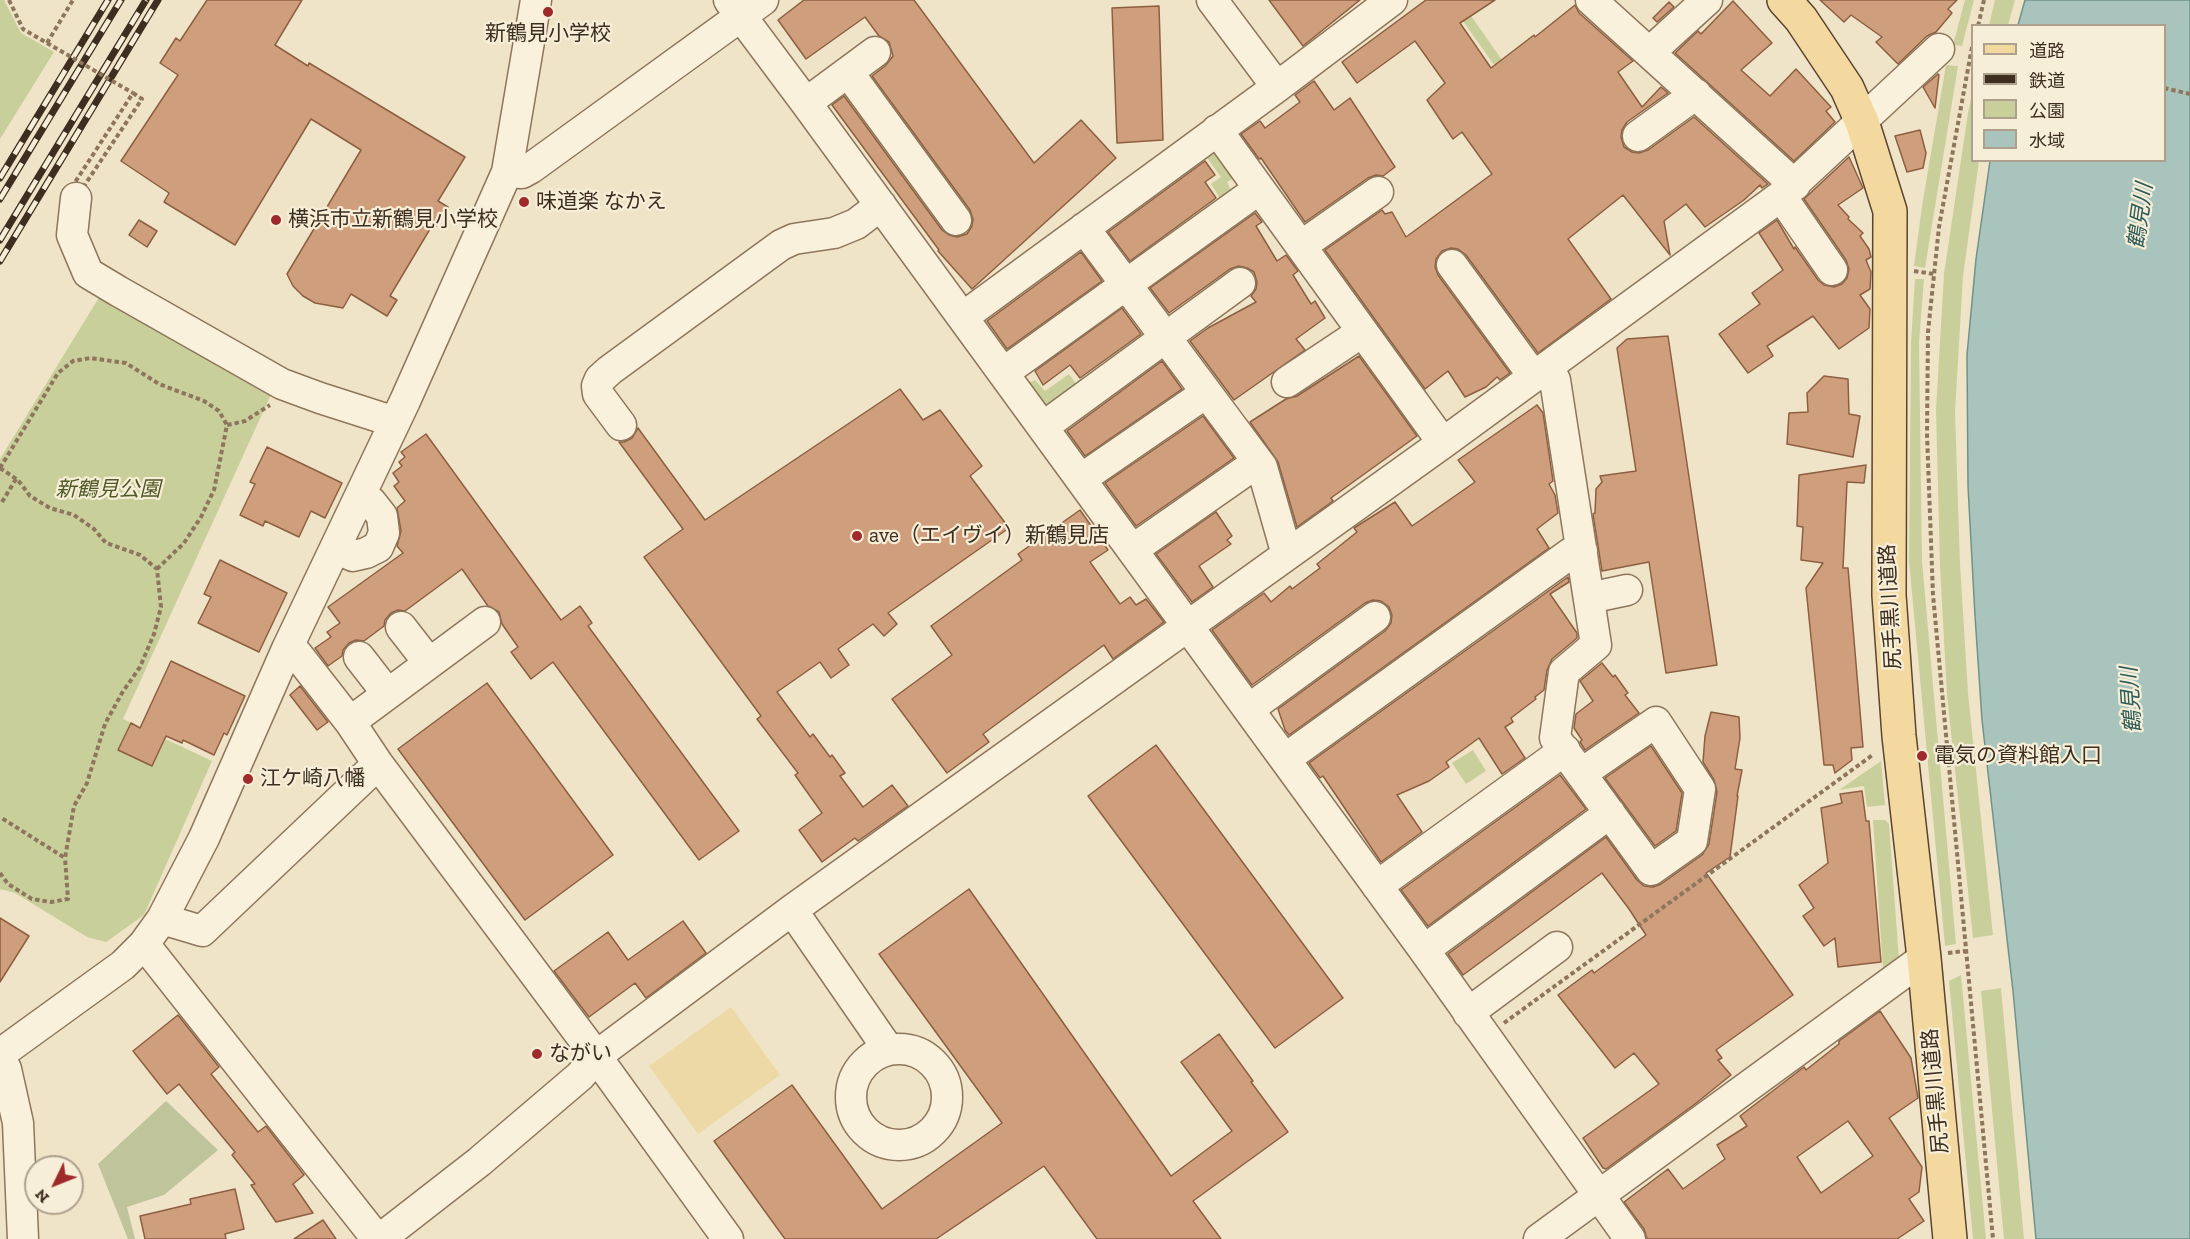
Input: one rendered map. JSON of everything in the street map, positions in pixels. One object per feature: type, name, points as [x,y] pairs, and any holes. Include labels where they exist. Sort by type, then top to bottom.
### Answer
[{"type":"main road","name":"尻手黒川道路","points":[[1784,0],[1801,20],[1847,88],[1862,122],[1890,211],[1888,595],[1899,736],[1924,958],[1950,1239]]},
{"type":"street","points":[[0,1054],[123,965],[144,944],[162,919],[204,838],[287,649],[395,422],[507,172],[536,0]]},
{"type":"street","points":[[1212,0],[1277,87]]},
{"type":"street","points":[[963,317],[1392,0]]},
{"type":"street","points":[[1591,0],[1696,94],[1788,191],[1832,270]]},
{"type":"street","points":[[1650,52],[1707,0]]},
{"type":"street","points":[[507,172],[522,173],[531,168],[744,5],[806,103],[1424,950],[1629,1239]]},
{"type":"street","points":[[144,944],[378,1239],[479,1162],[580,1076],[596,1057],[792,910],[1443,443],[1788,191],[1939,50]]},
{"type":"street","points":[[806,103],[875,52]]},
{"type":"street","points":[[848,72],[956,220]]},
{"type":"street","points":[[1638,136],[1696,94]]},
{"type":"street","points":[[1217,130],[1443,443]]},
{"type":"street","points":[[1003,373],[1259,189]]},
{"type":"street","points":[[1301,246],[1378,192]]},
{"type":"street","points":[[76,198],[72,235],[88,273],[291,388],[395,422]]},
{"type":"street","points":[[621,425],[598,394],[597,386],[600,379],[626,365],[751,274],[781,245],[794,238],[834,233],[856,224],[881,205]]},
{"type":"street","points":[[1084,228],[1262,467],[1287,555]]},
{"type":"street","points":[[1377,886],[1574,762],[1656,722],[1700,789],[1692,841],[1651,870],[1574,762],[1556,738],[1564,672],[1596,645],[1555,380],[1540,372],[1452,265]]},
{"type":"street","points":[[1043,427],[1240,283]]},
{"type":"street","points":[[1287,382],[1362,332]]},
{"type":"street","points":[[1081,479],[1206,393]]},
{"type":"street","points":[[1132,550],[1258,462]]},
{"type":"street","points":[[1285,759],[1571,553],[1582,551]]},
{"type":"street","points":[[1589,598],[1628,590]]},
{"type":"street","points":[[1249,709],[1375,617]]},
{"type":"street","points":[[350,722],[485,622]]},
{"type":"street","points":[[400,627],[429,663]]},
{"type":"street","points":[[287,649],[297,654],[350,722],[378,764],[728,1239]]},
{"type":"street","points":[[360,657],[387,693]]},
{"type":"street","points":[[162,919],[202,931],[378,764]]},
{"type":"street","points":[[1424,950],[1610,813]]},
{"type":"street","points":[[792,910],[888,1049]]},
{"type":"street","points":[[1468,1013],[1558,946]]},
{"type":"street","points":[[1539,1239],[1924,958]]},
{"type":"street","points":[[0,1059],[6,1069],[18,1123],[23,1239]]},
{"type":"path","points":[[9,0],[23,29],[133,93],[142,99],[76,198],[70,190],[133,93]]},
{"type":"path","points":[[47,43],[73,0]]},
{"type":"path","points":[[1978,24],[1984,0]]},
{"type":"path","points":[[1971,53],[1940,227],[1928,332],[1927,434],[1933,595],[1993,1239]]},
{"type":"path","points":[[2166,88],[2190,94]]},
{"type":"path","points":[[0,873],[8,884],[32,899],[51,902],[68,899],[65,858],[74,806],[87,783],[105,724],[122,693],[141,667],[154,634],[161,607],[158,569],[140,555],[106,543],[93,529],[74,515],[50,508],[30,496],[16,479],[0,468],[58,373],[73,361],[90,358],[126,363],[159,384],[204,401],[219,411],[227,425],[214,490],[201,517],[184,543],[158,569]]},
{"type":"path","points":[[227,425],[245,421],[284,396],[291,388]]},
{"type":"path","points":[[3,502],[16,479]]},
{"type":"path","points":[[1486,1037],[1899,736]]},
{"type":"path","points":[[0,817],[65,858]]},
{"type":"green space","points":[[0,0],[4,0],[21,33],[54,52],[0,139]]},
{"type":"green space","points":[[1448,0],[1460,0],[1546,123],[1538,127]]},
{"type":"green space","points":[[1965,0],[1974,0],[1962,46],[1953,45]]},
{"type":"green space","points":[[1995,0],[2015,0],[2008,24],[1989,24]]},
{"type":"green space","points":[[1946,65],[1958,66],[1925,268],[1914,266]]},
{"type":"green space","points":[[1971,99],[1971,162],[1979,162],[1963,276],[1955,412],[1960,564],[1968,693],[1993,935],[1973,938],[1947,695],[1940,566],[1936,410],[1944,274]]},
{"type":"green space","points":[[1220,149],[1237,176],[1227,182],[1233,195],[1223,203],[1211,184],[1221,177],[1205,155]]},
{"type":"green space","points":[[1915,279],[1924,279],[1919,342],[1922,561],[1956,944],[1945,946],[1909,561],[1911,342]]},
{"type":"green space","name":"新鶴見公園","points":[[103,291],[274,388],[123,719],[212,761],[144,915],[106,942],[87,937],[15,893],[0,889],[0,459]]},
{"type":"green space","points":[[1069,374],[1079,388],[1048,413],[1027,384],[1035,380],[1045,391]]},
{"type":"green space","points":[[1473,750],[1486,771],[1466,784],[1452,763]]},
{"type":"green space","points":[[1881,761],[1885,805],[1867,807],[1864,786],[1839,790]]},
{"type":"green space","points":[[1873,820],[1885,820],[1889,824],[1899,960],[1883,970]]},
{"type":"green space","points":[[1961,975],[1986,1239],[1973,1239],[1949,981]]},
{"type":"green space","points":[[2001,988],[2024,1239],[2004,1239],[1981,991]]},
{"type":"green space","points":[[166,1101],[218,1150],[164,1195],[127,1207],[135,1239],[128,1239],[98,1164]]},
{"type":"sand","points":[[731,1007],[780,1075],[698,1134],[649,1066]]},
{"type":"water","name":"鶴見川","points":[[2025,0],[2190,0],[2190,1239],[2036,1239],[2013,991],[1982,720],[1975,616],[1968,486],[1967,355],[1976,259],[1990,162],[2166,162],[2166,24],[2018,24]]},
{"type":"building","points":[[207,0],[302,0],[275,45],[465,157],[438,201],[448,207],[436,226],[433,224],[390,296],[397,300],[387,316],[351,294],[343,308],[315,303],[293,286],[287,274],[361,150],[311,119],[235,245],[164,202],[169,193],[121,161],[178,75],[160,63],[176,38],[180,41]]},
{"type":"building","points":[[804,0],[914,0],[1034,163],[1081,120],[1116,158],[972,289],[938,251],[832,105],[844,96],[942,230],[957,237],[967,234],[973,219],[970,210],[872,76],[893,56],[889,42],[879,36],[865,17],[806,59],[778,20]]},
{"type":"building","points":[[1269,0],[1360,0],[1303,46]]},
{"type":"building","points":[[1426,0],[1495,0],[1460,23],[1491,68],[1575,5],[1579,13],[1633,61],[1618,72],[1642,107],[1661,87],[1668,93],[1627,122],[1621,137],[1624,147],[1639,153],[1648,150],[1694,117],[1768,184],[1762,188],[1760,185],[1744,200],[1705,227],[1686,204],[1664,221],[1670,255],[1623,195],[1568,239],[1611,299],[1538,353],[1466,255],[1458,249],[1451,248],[1442,251],[1436,259],[1435,267],[1438,275],[1510,373],[1500,380],[1497,377],[1486,387],[1465,397],[1448,371],[1425,389],[1325,250],[1382,210],[1385,214],[1392,212],[1406,237],[1492,174],[1462,132],[1453,139],[1427,100],[1445,83],[1415,41],[1357,83],[1342,62]]},
{"type":"building","points":[[1820,0],[1957,0],[1948,9],[1952,13],[1936,32],[1927,36],[1898,64],[1876,42],[1882,37],[1851,15],[1844,22]]},
{"type":"building","points":[[1733,1],[1772,43],[1741,70],[1770,96],[1796,69],[1831,107],[1826,111],[1835,122],[1794,161],[1675,53],[1698,31],[1701,34]]},
{"type":"building","points":[[1669,2],[1674,7],[1657,22],[1653,18]]},
{"type":"building","points":[[1159,6],[1163,140],[1117,143],[1112,8]]},
{"type":"building","points":[[1939,75],[1935,108],[1923,87]]},
{"type":"building","points":[[1314,81],[1334,110],[1350,98],[1395,167],[1383,176],[1376,175],[1368,178],[1305,222],[1261,158],[1259,159],[1241,134],[1260,121],[1265,128],[1300,102],[1295,95]]},
{"type":"building","points":[[1920,130],[1926,153],[1923,168],[1907,172],[1895,136]]},
{"type":"building","points":[[1849,157],[1863,188],[1838,205],[1849,217],[1848,219],[1863,233],[1860,236],[1869,249],[1871,257],[1866,260],[1871,272],[1870,289],[1860,295],[1870,309],[1869,328],[1839,349],[1813,316],[1767,346],[1773,356],[1748,373],[1719,334],[1760,304],[1752,293],[1783,270],[1759,233],[1777,220],[1794,249],[1795,247],[1824,285],[1834,287],[1842,284],[1847,278],[1849,269],[1846,260],[1804,199]]},
{"type":"building","points":[[1205,161],[1215,175],[1205,182],[1216,198],[1130,261],[1108,232]]},
{"type":"building","points":[[1255,213],[1262,222],[1256,226],[1277,261],[1286,255],[1298,271],[1293,275],[1311,304],[1315,301],[1325,318],[1296,339],[1305,350],[1234,400],[1190,341],[1208,328],[1256,302],[1251,296],[1256,289],[1257,282],[1254,272],[1239,266],[1230,269],[1169,313],[1150,288]]},
{"type":"building","points":[[139,220],[157,231],[147,247],[129,235]]},
{"type":"building","points":[[1081,252],[1102,281],[1007,349],[987,321]]},
{"type":"building","points":[[1122,308],[1141,334],[1080,378],[1070,365],[1043,385],[1035,371]]},
{"type":"building","points":[[1668,336],[1717,665],[1666,673],[1649,562],[1602,571],[1593,514],[1595,513],[1596,489],[1602,482],[1600,476],[1636,471],[1617,348],[1627,339]]},
{"type":"building","points":[[1359,356],[1417,436],[1331,498],[1333,501],[1297,527],[1278,462],[1250,422],[1286,399],[1297,396]]},
{"type":"building","points":[[1162,361],[1182,389],[1085,456],[1067,431]]},
{"type":"building","points":[[1824,376],[1848,379],[1849,414],[1860,416],[1853,457],[1787,444],[1789,413],[1808,412],[1807,393]]},
{"type":"building","points":[[900,389],[923,420],[940,410],[982,466],[970,476],[1009,528],[888,613],[897,624],[884,636],[873,624],[838,649],[849,665],[831,678],[820,662],[777,692],[810,737],[813,734],[830,757],[832,755],[845,773],[840,776],[863,807],[892,785],[908,806],[858,841],[855,838],[822,862],[799,830],[822,813],[795,775],[798,773],[757,719],[761,716],[644,557],[683,529],[619,442],[632,438],[638,428],[705,520]]},
{"type":"building","points":[[1537,405],[1543,413],[1553,481],[1549,484],[1555,495],[1558,513],[1537,529],[1549,548],[1289,735],[1278,709],[1385,631],[1391,623],[1392,615],[1389,607],[1381,601],[1373,600],[1365,603],[1252,685],[1212,630],[1264,593],[1271,602],[1290,586],[1292,589],[1320,568],[1317,564],[1357,532],[1354,528],[1395,502],[1412,526],[1475,482],[1458,460]]},
{"type":"building","points":[[1203,416],[1234,458],[1136,526],[1105,483]]},
{"type":"building","points":[[426,434],[561,620],[580,606],[592,623],[588,626],[739,831],[699,860],[553,662],[531,679],[511,652],[518,647],[502,624],[499,612],[488,606],[462,569],[405,611],[398,610],[391,613],[385,620],[384,626],[364,641],[356,640],[349,643],[343,650],[342,656],[328,666],[315,648],[331,637],[327,632],[340,623],[328,607],[403,553],[397,546],[401,531],[397,508],[405,501],[394,486],[399,482],[393,473],[402,466],[399,462],[405,457],[401,452]]},
{"type":"building","points":[[267,447],[342,483],[325,518],[311,511],[299,537],[265,521],[263,526],[240,515],[255,484],[250,482]]},
{"type":"building","points":[[1866,465],[1864,483],[1847,482],[1843,568],[1848,568],[1863,747],[1851,748],[1852,760],[1835,773],[1833,765],[1824,765],[1806,588],[1823,563],[1801,560],[1803,527],[1797,526],[1799,475]]},
{"type":"building","points":[[1080,510],[1108,550],[1090,562],[1120,604],[1130,597],[1136,605],[1146,599],[1164,622],[1113,659],[1104,645],[983,734],[989,742],[947,773],[892,699],[952,655],[931,626],[1022,560],[1018,554]]},
{"type":"building","points":[[1216,512],[1232,536],[1227,540],[1231,544],[1199,566],[1213,587],[1192,602],[1156,554]]},
{"type":"building","points":[[220,560],[287,593],[259,652],[198,623],[211,597],[204,594]]},
{"type":"building","points":[[1568,577],[1569,582],[1550,594],[1577,633],[1577,638],[1552,659],[1547,670],[1544,690],[1511,718],[1513,722],[1505,727],[1525,758],[1502,774],[1479,738],[1446,762],[1449,767],[1429,781],[1397,795],[1422,832],[1381,862],[1323,776],[1320,778],[1309,763]]},
{"type":"building","points":[[171,661],[245,696],[227,735],[224,733],[214,755],[183,740],[182,743],[166,736],[152,766],[118,750],[131,723],[140,728]]},
{"type":"building","points":[[1602,663],[1613,677],[1615,675],[1628,693],[1625,695],[1639,713],[1585,750],[1574,728],[1576,714],[1593,701],[1580,681]]},
{"type":"building","points":[[487,683],[613,855],[525,920],[398,749]]},
{"type":"building","points":[[300,686],[328,722],[317,730],[290,695]]},
{"type":"building","points":[[1711,712],[1739,717],[1740,738],[1735,769],[1742,770],[1730,857],[1706,873],[1793,995],[1716,1050],[1722,1058],[1718,1060],[1731,1075],[1606,1169],[1603,1168],[1583,1138],[1659,1084],[1634,1053],[1615,1068],[1558,995],[1592,970],[1594,973],[1646,935],[1629,909],[1602,873],[1463,975],[1448,954],[1606,837],[1637,880],[1644,886],[1653,887],[1661,884],[1702,855],[1709,844],[1717,792],[1714,780],[1703,762],[1705,736]]},
{"type":"building","points":[[1156,745],[1343,998],[1275,1048],[1088,796]]},
{"type":"building","points":[[1651,746],[1682,793],[1676,831],[1655,846],[1605,778]]},
{"type":"building","points":[[1560,775],[1586,809],[1428,926],[1401,890]]},
{"type":"building","points":[[1862,791],[1866,821],[1869,821],[1881,962],[1838,967],[1835,938],[1824,946],[1803,916],[1814,908],[1799,885],[1828,863],[1821,808],[1842,803],[1840,794]]},
{"type":"building","points":[[969,889],[1171,1176],[1232,1131],[1181,1062],[1219,1034],[1253,1081],[1251,1082],[1288,1132],[1193,1201],[1221,1239],[1097,1239],[1044,1166],[936,1239],[785,1239],[714,1141],[792,1085],[882,1209],[1002,1123],[879,954]]},
{"type":"building","points":[[0,918],[29,936],[0,982]]},
{"type":"building","points":[[683,921],[706,953],[646,998],[635,983],[589,1017],[554,971],[608,932],[628,960]]},
{"type":"building","points":[[1880,1011],[1911,1058],[1918,1098],[1889,1118],[1922,1167],[1919,1192],[1909,1199],[1924,1221],[1897,1239],[1647,1239],[1644,1229],[1624,1202],[1668,1169],[1683,1189],[1725,1159],[1717,1145],[1747,1126],[1740,1116],[1804,1067],[1806,1070],[1839,1044],[1839,1041]],"holes":[[[1848,1121],[1873,1156],[1821,1193],[1797,1157]]]},
{"type":"building","points":[[178,1015],[219,1067],[211,1074],[258,1132],[266,1126],[304,1175],[293,1184],[313,1213],[276,1222],[251,1185],[255,1184],[232,1155],[235,1152],[179,1084],[167,1094],[133,1051]]},
{"type":"building","points":[[235,1189],[244,1229],[225,1234],[226,1239],[145,1239],[140,1216],[191,1204],[190,1199]]},
{"type":"building","points":[[323,1220],[336,1239],[294,1239]]},
{"type":"railway","points":[[0,178],[108,0]]},
{"type":"railway","points":[[0,199],[121,0]]},
{"type":"railway","points":[[0,240],[146,0]]},
{"type":"railway","points":[[0,261],[158,0]]},
{"type":"place","name":"新鶴見小学校","points":[[548,12]]},
{"type":"place","name":"味道楽 なかえ","points":[[524,202]]},
{"type":"place","name":"横浜市立新鶴見小学校","points":[[276,220]]},
{"type":"place","name":"ave（エイヴイ）新鶴見店","points":[[857,536]]},
{"type":"place","name":"電気の資料館入口","points":[[1922,756]]},
{"type":"place","name":"江ケ崎八幡","points":[[248,779]]},
{"type":"place","name":"ながい","points":[[537,1054]]}]
